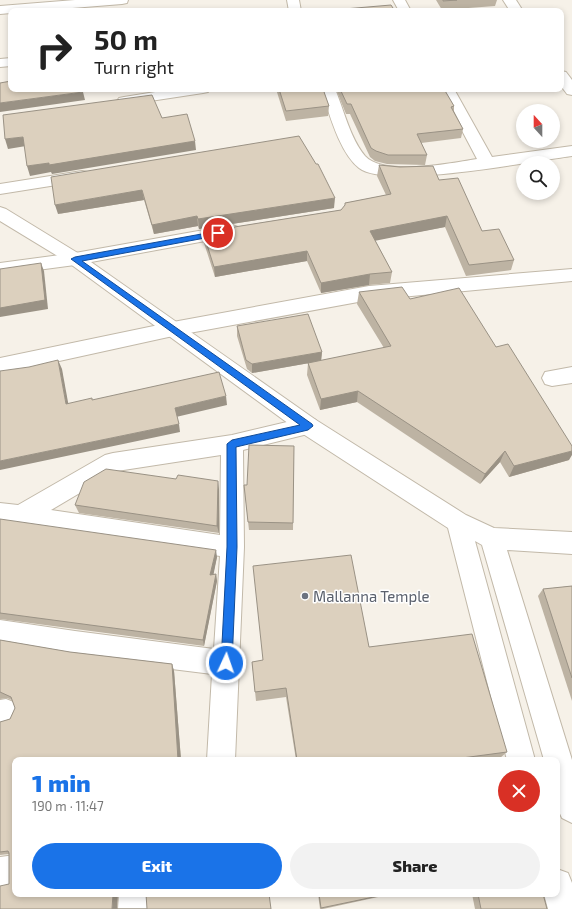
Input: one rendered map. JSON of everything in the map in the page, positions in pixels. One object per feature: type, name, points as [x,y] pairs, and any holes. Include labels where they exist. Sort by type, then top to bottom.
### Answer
[{"type":"street","points":[[14,8],[48,3],[122,0]]},
{"type":"street","points":[[564,80],[572,92]]},
{"type":"street","points":[[110,103],[183,92]]},
{"type":"street","points":[[329,92],[350,147],[364,165],[376,171],[426,170],[572,151]]},
{"type":"street","points":[[449,92],[487,163]]},
{"type":"street","points":[[0,189],[100,173]]},
{"type":"street","points":[[0,214],[75,259],[308,426],[458,522],[492,538],[572,543]]},
{"type":"street","points":[[0,269],[75,259],[251,228]]},
{"type":"street","points":[[0,366],[173,329],[369,293],[572,275]]},
{"type":"street","points":[[552,378],[572,375]]},
{"type":"street","points":[[11,514],[113,462],[232,444],[308,426]]},
{"type":"street","points":[[221,757],[232,547],[232,444]]},
{"type":"street","points":[[11,514],[232,547]]},
{"type":"street","points":[[458,522],[520,757]]},
{"type":"street","points":[[492,538],[566,767],[572,808]]},
{"type":"street","points":[[0,632],[75,644],[226,663]]},
{"type":"street","points":[[0,872],[12,870]]},
{"type":"street","points":[[560,895],[564,909]]},
{"type":"street","points":[[134,897],[134,909]]},
{"type":"building","points":[[391,5],[393,8],[356,8]]},
{"type":"building","points":[[8,82],[8,92],[83,92],[0,103],[0,83]]},
{"type":"building","points":[[280,92],[324,92],[329,106],[286,111]]},
{"type":"building","points":[[341,92],[446,92],[454,106],[451,107],[463,129],[417,134],[427,155],[388,155],[371,148],[351,104],[347,104]]},
{"type":"building","points":[[152,95],[162,118],[187,114],[195,141],[49,165],[49,163],[27,166],[23,137],[5,139],[3,115]]},
{"type":"building","points":[[299,136],[316,164],[318,164],[335,198],[198,219],[197,216],[152,225],[142,190],[55,205],[51,177]]},
{"type":"building","points":[[379,165],[400,167],[433,166],[439,180],[458,178],[482,231],[499,229],[514,260],[469,265],[447,216],[370,231],[392,272],[370,274],[321,283],[307,251],[214,267],[203,232],[341,210],[345,203],[391,194]]},
{"type":"building","points":[[41,263],[45,300],[0,308],[0,269]]},
{"type":"building","points":[[402,287],[410,299],[459,288],[496,347],[508,344],[572,446],[572,451],[514,466],[505,451],[485,474],[358,391],[321,399],[308,363],[391,346],[359,292]]},
{"type":"building","points":[[308,314],[322,352],[252,364],[246,360],[237,326]]},
{"type":"building","points":[[58,360],[66,404],[92,398],[92,400],[219,372],[226,396],[175,408],[179,424],[0,461],[0,371],[29,367]]},
{"type":"building","points":[[249,445],[294,446],[293,523],[248,522],[244,485],[247,485]]},
{"type":"building","points":[[106,469],[176,479],[178,475],[218,481],[217,526],[75,505],[84,482]]},
{"type":"building","points":[[0,519],[216,550],[210,575],[216,574],[203,640],[0,613]]},
{"type":"building","points":[[351,555],[369,647],[472,634],[507,752],[470,757],[297,757],[286,688],[255,692],[252,662],[263,660],[253,566]]},
{"type":"building","points":[[572,586],[572,678],[543,589]]},
{"type":"building","points":[[0,640],[70,652],[172,664],[178,757],[12,757],[12,897],[113,897],[112,909],[0,909],[0,886],[9,884],[9,853],[8,851],[0,852],[0,722],[10,719],[15,708],[11,697],[0,692]]},
{"type":"building","points":[[146,897],[269,897],[271,909],[147,909]]},
{"type":"building","points":[[319,897],[374,897],[321,908]]},
{"type":"building","points":[[479,897],[544,897],[547,909],[481,909]]},
{"type":"place","name":"Mallanna Temple","points":[[305,596]]},
{"type":"route","points":[[218,233],[75,259],[308,426],[232,444],[232,547],[226,663]]}]
